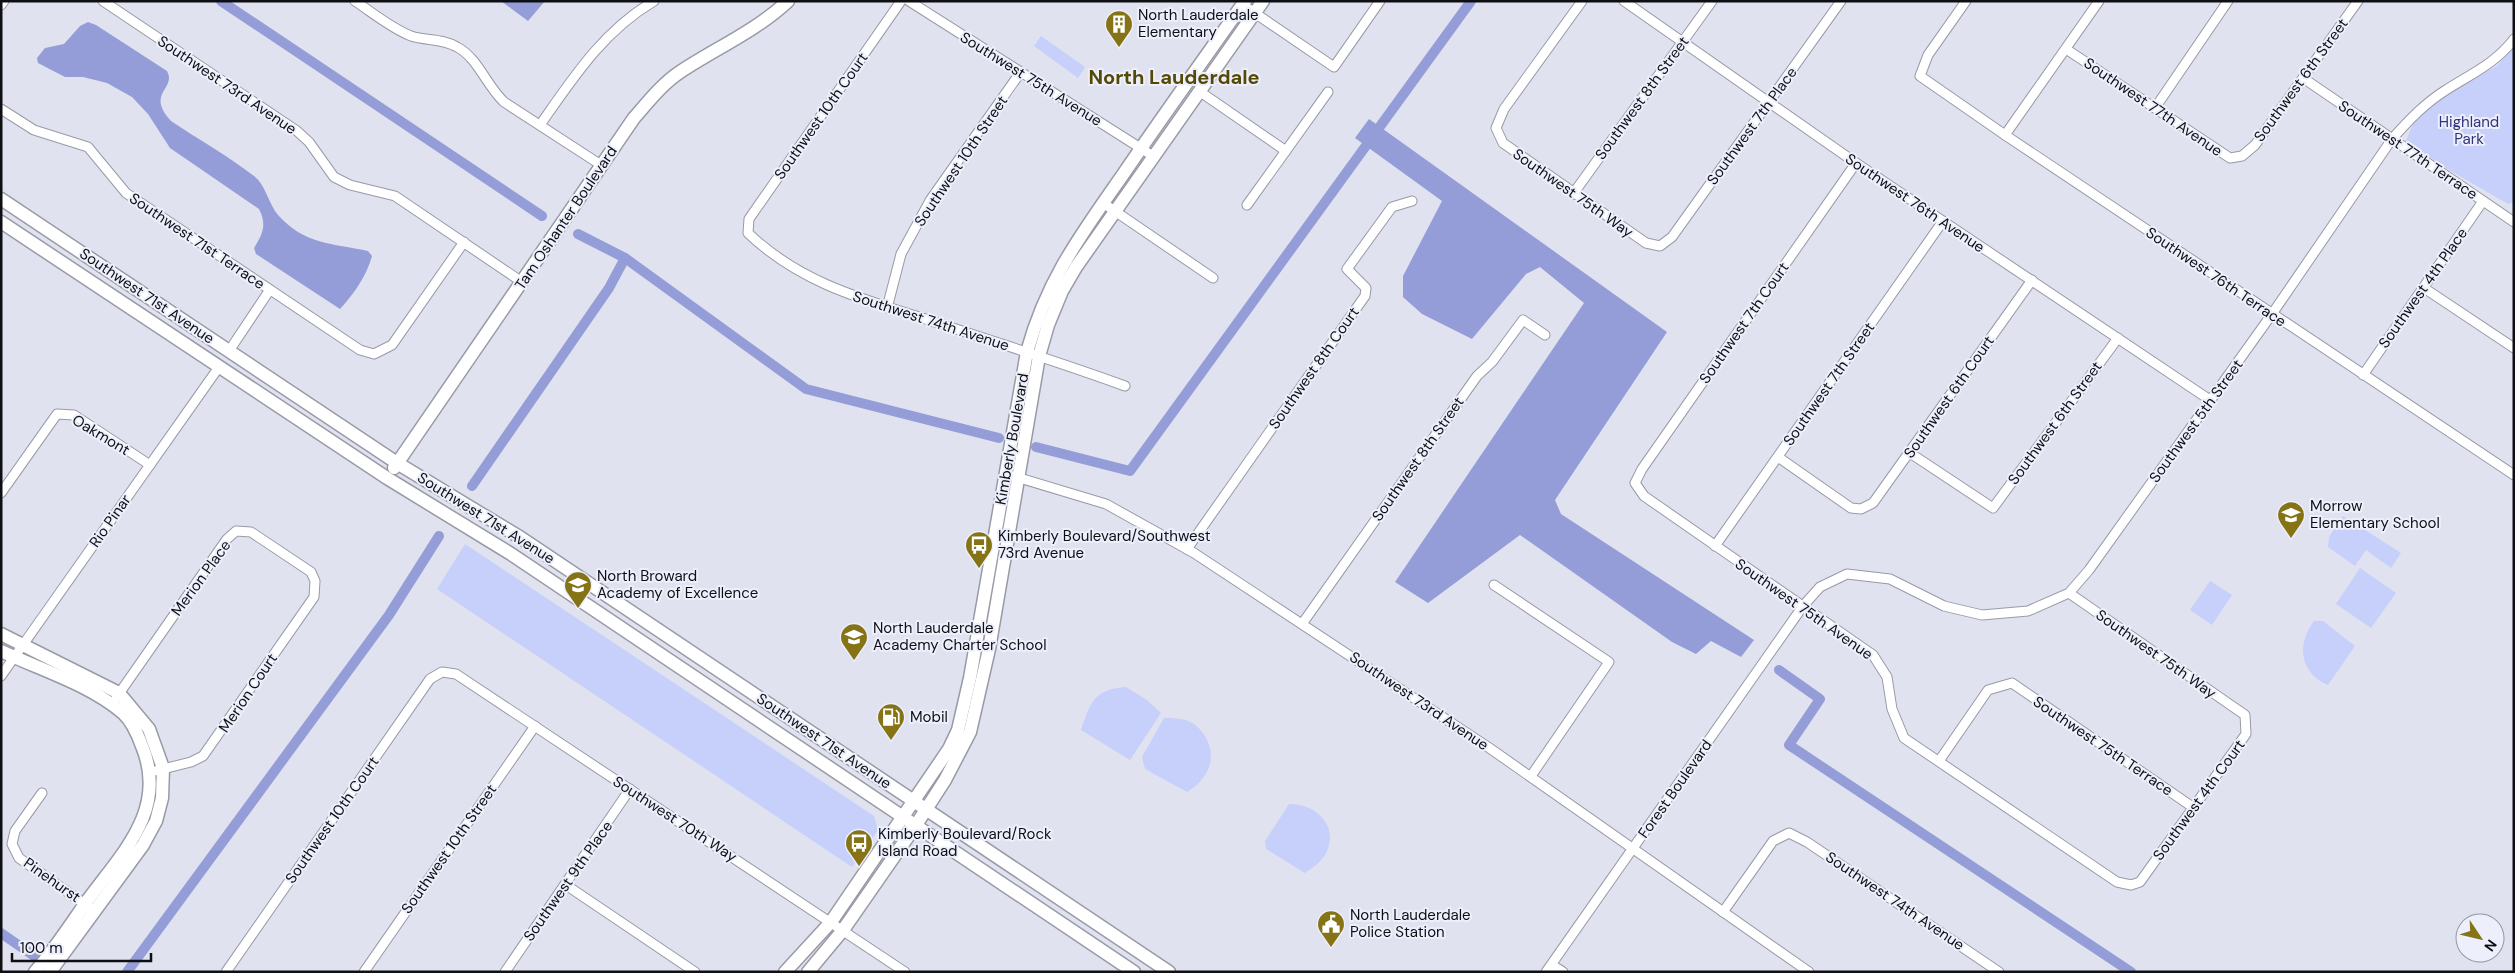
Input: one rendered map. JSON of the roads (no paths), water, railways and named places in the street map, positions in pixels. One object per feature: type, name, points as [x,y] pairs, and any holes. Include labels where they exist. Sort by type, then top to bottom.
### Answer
[{"type":"street","points":[[1,5],[4,1]]},
{"type":"street","name":"Southwest 73rd Avenue","points":[[103,1],[297,131],[309,142],[334,177],[350,185],[395,196],[522,282]]},
{"type":"street","points":[[355,1],[413,37],[441,41],[457,47],[470,58],[491,90],[504,102],[601,166]]},
{"type":"street","points":[[540,125],[577,73],[615,29],[654,1]]},
{"type":"street","name":"Tam Oshanter Boulevard","points":[[387,478],[634,118],[654,95],[672,79],[766,20],[788,1]]},
{"type":"street","name":"Southwest 10th Court","points":[[748,233],[749,218],[901,1]]},
{"type":"street","name":"Southwest 75th Avenue","points":[[909,1],[1153,156]]},
{"type":"street","name":"Kimberly Boulevard","points":[[1033,354],[1048,325],[1062,290],[1114,211],[1263,1]]},
{"type":"street","points":[[1244,3],[1255,13],[1334,67],[1380,1]]},
{"type":"street","name":"Southwest 75th Way","points":[[1582,1],[1504,109],[1496,128],[1503,144],[1646,244],[1660,246]]},
{"type":"street","name":"Southwest 76th Avenue","points":[[1624,1],[1856,163],[2210,400]]},
{"type":"street","name":"Southwest 8th Street","points":[[1573,194],[1712,1]]},
{"type":"street","name":"Southwest 7th Place","points":[[1660,246],[1672,237],[1841,1]]},
{"type":"street","name":"Southwest 76th Terrace","points":[[1966,1],[1928,55],[1920,76],[2005,135],[2514,475]]},
{"type":"street","points":[[2005,135],[2099,1]]},
{"type":"street","points":[[2155,108],[2228,1]]},
{"type":"street","name":"Southwest 6th Street","points":[[2242,156],[2255,145],[2358,1]]},
{"type":"street","name":"Kimberly Boulevard","points":[[785,972],[830,922],[949,749],[958,730],[1012,475],[1033,354],[1036,318],[1053,279],[1140,148],[1244,3]]},
{"type":"street","name":"Southwest 5th Street","points":[[1803,606],[1820,587],[1848,574],[1890,579],[1944,606],[1982,615],[2028,611],[2069,593],[2089,570],[2272,314],[2392,140],[2416,113],[2445,90],[2483,69],[2507,48],[2514,39]]},
{"type":"street","name":"Southwest 77th Avenue","points":[[2066,49],[2230,158],[2242,156]]},
{"type":"street","name":"Southwest 10th Street","points":[[887,308],[901,254],[931,200],[1020,73]]},
{"type":"street","name":"Southwest 77th Terrace","points":[[2304,78],[2514,222]]},
{"type":"street","points":[[1199,91],[1286,151]]},
{"type":"street","points":[[1247,205],[1328,92]]},
{"type":"street","name":"Southwest 71st Terrace","points":[[1,109],[34,130],[88,147],[126,192],[269,291],[360,350],[374,354],[392,345],[464,242]]},
{"type":"street","name":"Southwest 7th Court","points":[[1635,483],[1642,469],[1856,163]]},
{"type":"street","name":"Southwest 71st Avenue","points":[[1,198],[397,462],[521,538],[1169,972]]},
{"type":"street","name":"Southwest 8th Court","points":[[1187,549],[1365,296],[1366,288],[1347,269],[1392,207],[1412,201]]},
{"type":"street","name":"Southwest 4th Place","points":[[2363,375],[2483,201]]},
{"type":"street","points":[[1103,203],[1213,278]]},
{"type":"street","points":[[1,204],[21,212]]},
{"type":"street","name":"Southwest 7th Street","points":[[1715,546],[1943,221]]},
{"type":"street","name":"Southwest 71st Avenue","points":[[1,222],[387,478],[511,554],[1134,972]]},
{"type":"street","name":"Southwest 74th Avenue","points":[[748,233],[768,252],[821,283],[867,302],[1033,354],[1125,386]]},
{"type":"street","name":"Southwest 6th Court","points":[[1778,457],[1852,508],[1861,509],[1873,503],[2032,280]]},
{"type":"street","points":[[2424,288],[2514,348]]},
{"type":"street","points":[[192,349],[219,354],[229,351],[269,291]]},
{"type":"street","name":"Southwest 8th Street","points":[[1302,624],[1477,376],[1492,362],[1523,320],[1545,335]]},
{"type":"street","name":"Southwest 6th Street","points":[[1910,453],[1993,508],[2118,338]]},
{"type":"street","points":[[219,367],[244,366],[263,374]]},
{"type":"street","name":"Rio Pinar","points":[[1,676],[219,367]]},
{"type":"street","name":"Oakmont","points":[[1,493],[57,414],[74,415],[150,465]]},
{"type":"street","name":"Southwest 73rd Avenue","points":[[1012,475],[1106,504],[1187,549],[1531,776],[1809,972]]},
{"type":"street","name":"Kimberly Boulevard","points":[[808,972],[843,930],[916,825],[945,780],[970,732],[986,664],[1012,475]]},
{"type":"street","name":"Southwest 75th Avenue","points":[[1635,483],[1644,496],[1873,655],[1887,677],[1892,709],[1904,738],[2117,882],[2131,885],[2140,882]]},
{"type":"street","name":"Merion Place","points":[[111,704],[227,539],[236,531],[251,532],[310,572],[315,581]]},
{"type":"street","name":"Merion Court","points":[[157,770],[191,762],[204,756],[314,596],[315,581]]},
{"type":"street","points":[[1494,585],[1609,662],[1531,776]]},
{"type":"street","name":"Southwest 75th Way","points":[[2069,593],[2245,715]]},
{"type":"street","name":"Forest Boulevard","points":[[1549,968],[1803,606]]},
{"type":"street","points":[[1,634],[119,692],[149,729],[162,798],[156,821],[144,845],[54,950],[43,970]]},
{"type":"street","points":[[1,651],[93,693],[111,704],[125,715],[157,770]]},
{"type":"street","name":"Southwest 10th Court","points":[[226,972],[430,679],[442,672]]},
{"type":"street","name":"Southwest 70th Way","points":[[442,672],[456,674],[906,972]]},
{"type":"street","name":"Southwest 75th Terrace","points":[[1939,761],[1988,690],[2012,683],[2194,808]]},
{"type":"street","name":"Southwest 4th Court","points":[[2140,882],[2246,734],[2245,715]]},
{"type":"street","name":"Southwest 10th Street","points":[[364,972],[534,726]]},
{"type":"street","name":"Southwest 9th Place","points":[[504,972],[630,790]]},
{"type":"street","name":"Pinehurst","points":[[42,793],[15,831],[12,844],[19,858],[90,908]]},
{"type":"street","name":"Southwest 74th Avenue","points":[[1723,912],[1774,841],[1789,833],[1807,842],[1999,972]]},
{"type":"street","points":[[566,885],[695,972]]},
{"type":"street","points":[[1549,968],[1563,972]]},
{"type":"waterway","points":[[221,1],[542,216]]},
{"type":"waterway","points":[[1036,447],[1130,471],[1471,1]]},
{"type":"waterway","points":[[472,486],[609,288],[625,258],[578,234]]},
{"type":"waterway","points":[[625,258],[806,389],[999,438]]},
{"type":"waterway","points":[[127,972],[389,615],[439,536]]},
{"type":"waterway","points":[[1779,670],[1820,699],[1789,745],[2131,972]]},
{"type":"waterway","points":[[1,933],[37,958]]},
{"type":"place","name":"North Lauderdale Elementary","points":[[1119,48]]},
{"type":"place","name":"Morrow Elementary School","points":[[2291,539]]},
{"type":"place","name":"Kimberly Boulevard/Southwest 73rd Avenue","points":[[979,569]]},
{"type":"place","name":"North Broward Academy of Excellence","points":[[578,609]]},
{"type":"place","name":"North Lauderdale Academy Charter School","points":[[854,661]]},
{"type":"place","name":"Mobil","points":[[891,741]]},
{"type":"place","name":"Kimberly Boulevard/Rock Island Road","points":[[859,867]]},
{"type":"place","name":"North Lauderdale Police Station","points":[[1331,948]]},
{"type":"district","name":"North Lauderdale","points":[[1174,77]]},
{"type":"park label","name":"Highland Park","points":[[2469,130]]}]
